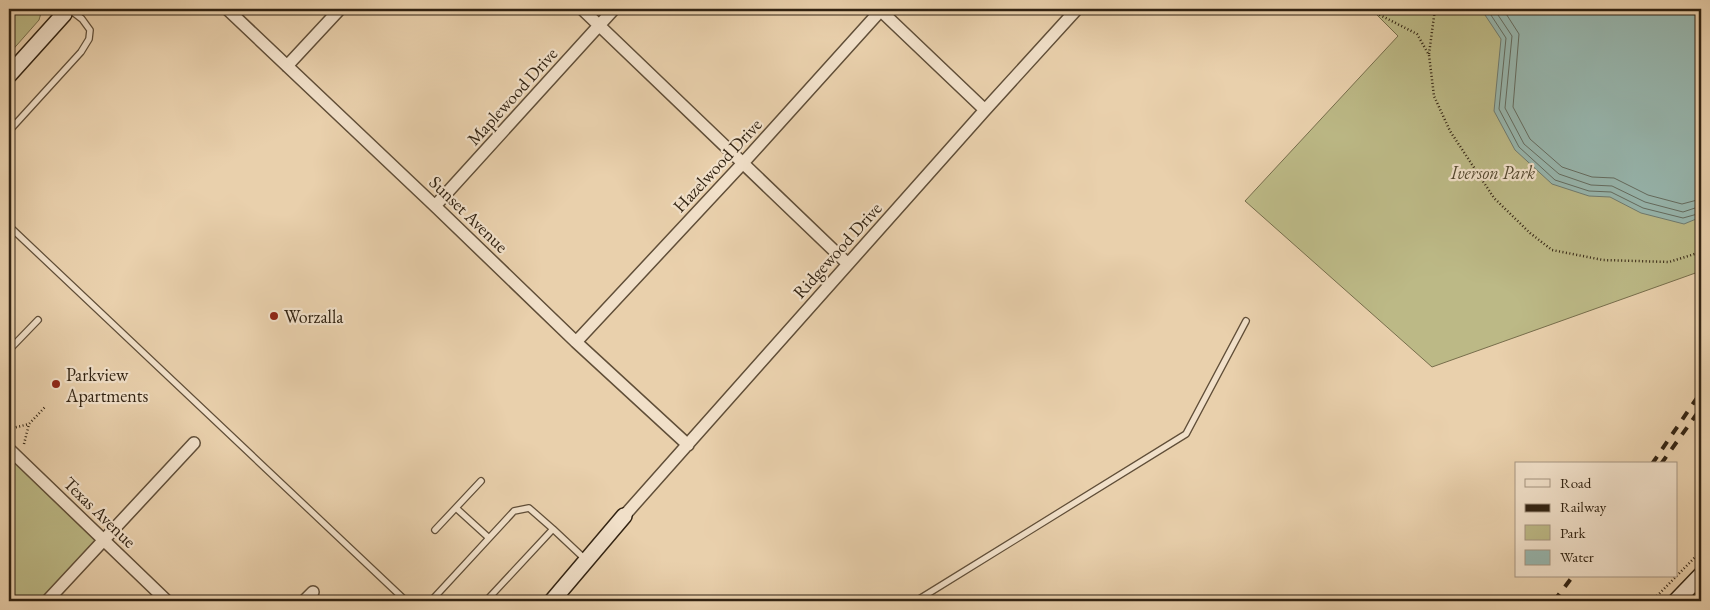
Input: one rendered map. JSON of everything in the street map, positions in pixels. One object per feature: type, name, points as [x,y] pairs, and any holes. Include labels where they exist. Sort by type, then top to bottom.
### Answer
[{"type":"street","name":"Sunset Avenue","points":[[227,9],[576,342],[688,444]]},
{"type":"street","points":[[286,66],[340,9]]},
{"type":"street","points":[[582,9],[848,264]]},
{"type":"street","name":"Maplewood Drive","points":[[435,206],[614,9]]},
{"type":"street","points":[[881,9],[985,110]]},
{"type":"street","name":"Hazelwood Drive","points":[[576,342],[743,163],[881,9]]},
{"type":"street","name":"Ridgewood Drive","points":[[624,516],[1077,9]]},
{"type":"street","points":[[9,75],[65,10]]},
{"type":"street","points":[[47,601],[194,444]]},
{"type":"street","name":"Texas Avenue","points":[[9,449],[167,601]]},
{"type":"street","points":[[552,601],[624,516]]},
{"type":"street","points":[[1676,601],[1701,575]]},
{"type":"street","points":[[304,601],[313,592]]},
{"type":"lane","points":[[9,131],[81,52],[89,39],[90,30],[82,18],[65,10]]},
{"type":"lane","points":[[9,226],[406,601]]},
{"type":"lane","points":[[9,350],[38,320]]},
{"type":"lane","points":[[916,601],[1186,434],[1246,321]]},
{"type":"lane","points":[[435,530],[481,481]]},
{"type":"lane","points":[[456,508],[489,538]]},
{"type":"lane","points":[[431,601],[514,511],[521,509],[529,508],[586,561]]},
{"type":"lane","points":[[486,601],[553,529]]},
{"type":"path","points":[[1376,9],[1378,14],[1417,34],[1429,55]]},
{"type":"path","points":[[1435,9],[1429,55],[1434,96],[1450,131],[1494,198],[1530,233],[1552,250],[1603,260],[1668,262],[1701,252]]},
{"type":"path","points":[[9,429],[28,424],[46,406]]},
{"type":"path","points":[[24,444],[28,424]]},
{"type":"path","points":[[1678,574],[1701,551]]},
{"type":"path","points":[[1652,601],[1675,578]]},
{"type":"green space","points":[[9,9],[40,9],[41,13],[39,20],[9,54]]},
{"type":"green space","name":"Iverson Park","points":[[1371,9],[1701,9],[1701,271],[1432,367],[1245,201],[1398,36]]},
{"type":"green space","points":[[9,449],[104,540],[47,601],[9,601]]},
{"type":"water","points":[[1481,9],[1701,9],[1701,217],[1684,224],[1641,213],[1610,197],[1589,196],[1552,184],[1515,150],[1494,111],[1501,39]]},
{"type":"railway","points":[[1653,462],[1701,392]]},
{"type":"railway","points":[[1662,462],[1701,408]]},
{"type":"railway","points":[[1554,601],[1571,578]]},
{"type":"place","name":"Worzalla","points":[[274,316]]},
{"type":"place","name":"Parkview Apartments","points":[[56,384]]}]
